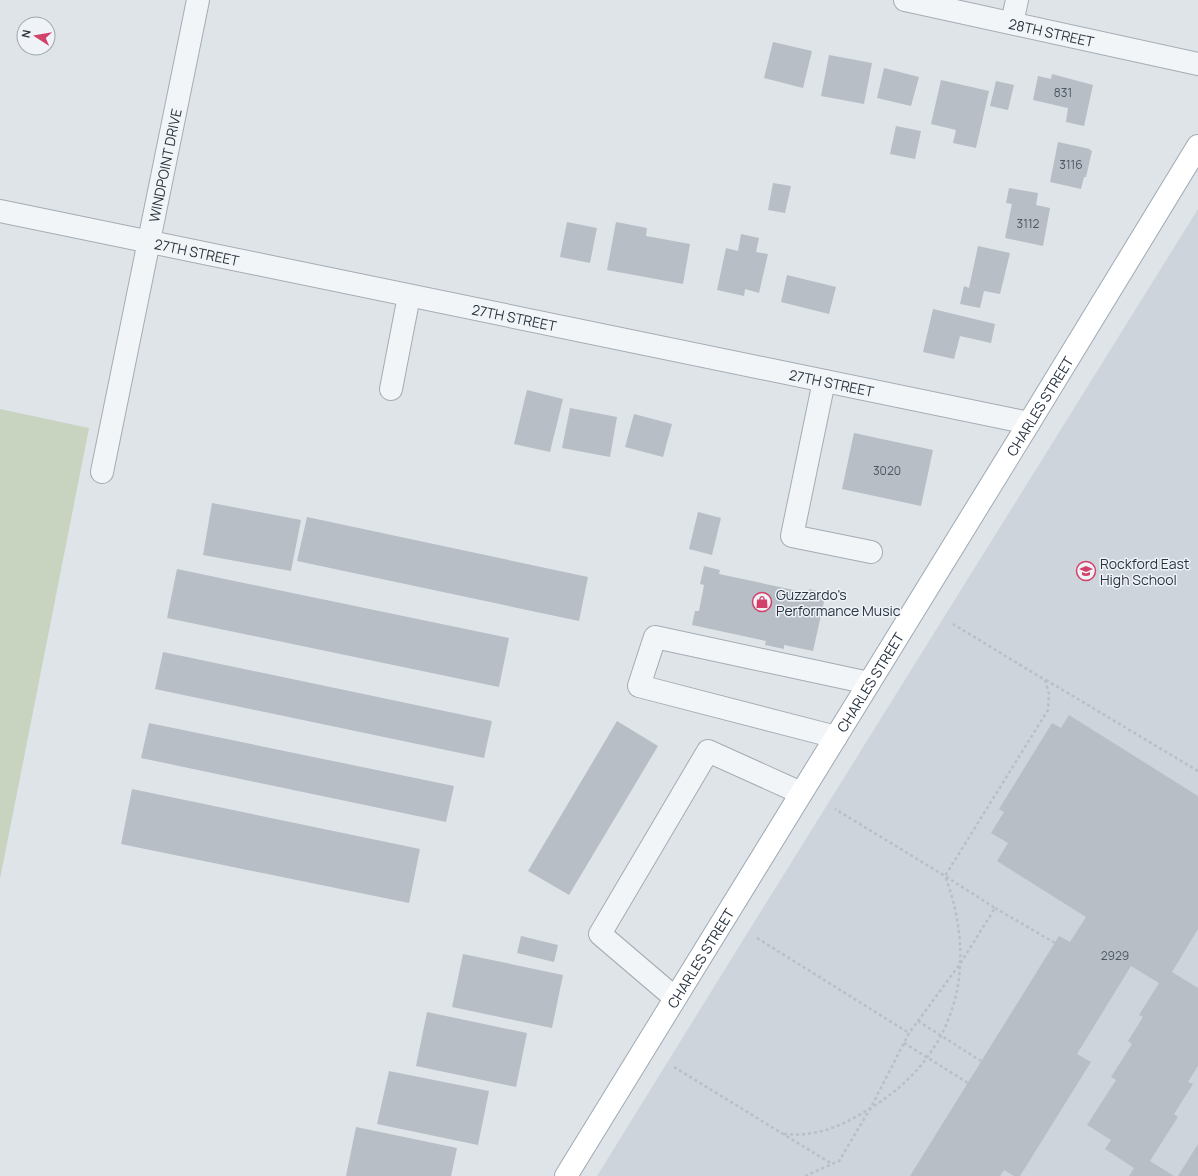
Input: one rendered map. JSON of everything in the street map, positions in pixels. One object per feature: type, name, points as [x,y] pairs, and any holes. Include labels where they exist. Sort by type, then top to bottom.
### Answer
[{"type":"main road","name":"CHARLES STREET","points":[[566,1176],[1198,146]]},
{"type":"street","name":"WINDPOINT DRIVE","points":[[102,472],[198,0]]},
{"type":"street","name":"28TH STREET","points":[[905,0],[1198,64]]},
{"type":"street","points":[[1012,23],[1017,0]]},
{"type":"street","name":"27TH STREET","points":[[0,211],[1029,423]]},
{"type":"street","points":[[392,389],[409,296]]},
{"type":"street","points":[[824,381],[792,536],[871,552]]},
{"type":"street","points":[[836,737],[639,686],[655,637],[869,683]]},
{"type":"street","points":[[675,998],[600,934],[708,751],[801,793]]},
{"type":"path","points":[[953,624],[1198,770]]},
{"type":"path","points":[[945,876],[1048,710],[1049,694],[1045,680]]},
{"type":"path","points":[[835,809],[995,908],[1055,943]]},
{"type":"path","points":[[784,1134],[805,1134],[826,1130],[853,1120],[889,1097],[912,1077],[942,1037],[957,993],[960,964],[959,935],[951,891],[945,876]]},
{"type":"path","points":[[805,1176],[839,1161],[870,1109],[909,1033],[960,964],[995,908]]},
{"type":"path","points":[[757,938],[909,1033]]},
{"type":"path","points":[[918,1021],[981,1061]]},
{"type":"path","points":[[904,1043],[968,1083]]},
{"type":"path","points":[[674,1067],[833,1164]]},
{"type":"shaded area","name":"Rockford East High School","points":[[1198,209],[1198,1176],[597,1176],[748,932]]},
{"type":"green space","points":[[0,409],[89,428],[0,879]]},
{"type":"building","points":[[773,42],[812,51],[803,88],[764,78]]},
{"type":"building","points":[[829,55],[872,63],[864,104],[821,96]]},
{"type":"building","points":[[884,68],[919,77],[911,106],[877,98]]},
{"type":"building","points":[[1052,74],[1093,85],[1084,126],[1066,122],[1068,108],[1033,100],[1038,76],[1051,79]]},
{"type":"building","points":[[941,80],[989,91],[976,148],[953,143],[956,130],[931,124]]},
{"type":"building","points":[[996,81],[1014,85],[1008,110],[990,106]]},
{"type":"building","points":[[896,126],[921,131],[915,159],[890,154]]},
{"type":"building","points":[[1058,142],[1090,149],[1092,151],[1086,177],[1084,177],[1081,189],[1050,182]]},
{"type":"building","points":[[773,183],[791,186],[785,213],[768,210]]},
{"type":"building","points":[[1009,188],[1038,193],[1036,205],[1050,208],[1043,246],[1005,238],[1012,204],[1006,203]]},
{"type":"building","points":[[567,222],[597,228],[590,263],[560,257]]},
{"type":"building","points":[[616,222],[647,228],[646,236],[690,244],[683,284],[607,270]]},
{"type":"building","points":[[741,234],[759,238],[756,252],[768,254],[759,293],[745,289],[744,296],[717,290],[726,248],[738,251]]},
{"type":"building","points":[[978,246],[1010,253],[1000,294],[984,291],[980,308],[960,304],[964,286],[969,288]]},
{"type":"building","points":[[787,275],[836,287],[829,314],[781,302]]},
{"type":"building","points":[[933,309],[995,324],[991,343],[960,336],[954,359],[923,352]]},
{"type":"building","points":[[527,390],[563,399],[550,452],[514,444]]},
{"type":"building","points":[[570,408],[617,417],[610,457],[562,448]]},
{"type":"building","points":[[634,414],[672,424],[663,457],[625,447]]},
{"type":"building","points":[[854,433],[933,450],[921,506],[842,489]]},
{"type":"building","points":[[212,503],[301,520],[291,571],[203,555]]},
{"type":"building","points":[[698,512],[721,518],[712,555],[689,549]]},
{"type":"building","points":[[307,517],[588,577],[579,621],[297,561]]},
{"type":"building","name":"Guzzardo's Performance Music","points":[[704,566],[720,570],[719,574],[808,593],[809,589],[826,593],[813,651],[784,645],[784,649],[765,645],[766,641],[692,625],[695,611],[699,611],[704,585],[700,584]]},
{"type":"building","points":[[177,569],[509,638],[499,687],[167,618]]},
{"type":"building","points":[[163,652],[492,721],[484,758],[155,689]]},
{"type":"building","points":[[1069,715],[1198,796],[1198,929],[1172,972],[1198,988],[1198,1066],[1188,1082],[1193,1084],[1174,1114],[1178,1117],[1150,1161],[1174,1176],[1129,1176],[1134,1168],[1105,1149],[1111,1140],[1087,1125],[1116,1080],[1111,1077],[1132,1044],[1128,1041],[1143,1017],[1139,1015],[1159,983],[1131,966],[1077,1054],[1091,1062],[1020,1176],[1014,1176],[1004,1170],[1000,1176],[910,1176],[1059,936],[1070,942],[1086,917],[997,861],[1008,843],[991,833],[1004,812],[999,809],[1052,723],[1061,728]]},
{"type":"building","points":[[617,721],[658,746],[569,895],[528,871]]},
{"type":"building","points":[[149,723],[454,786],[446,822],[141,758]]},
{"type":"building","points":[[132,789],[420,849],[409,903],[121,844]]},
{"type":"building","points":[[521,936],[558,945],[554,962],[517,953]]},
{"type":"building","points":[[463,954],[563,975],[552,1028],[452,1007]]},
{"type":"building","points":[[427,1012],[527,1033],[516,1087],[416,1066]]},
{"type":"building","points":[[389,1071],[489,1091],[478,1145],[377,1124]]},
{"type":"building","points":[[356,1127],[457,1148],[451,1176],[346,1176]]},
{"type":"building","points":[[1198,1144],[1198,1176],[1178,1176]]},
{"type":"place","name":"Rockford East High School","points":[[1086,571]]},
{"type":"place","name":"Guzzardo's Performance Music","points":[[762,602]]}]
